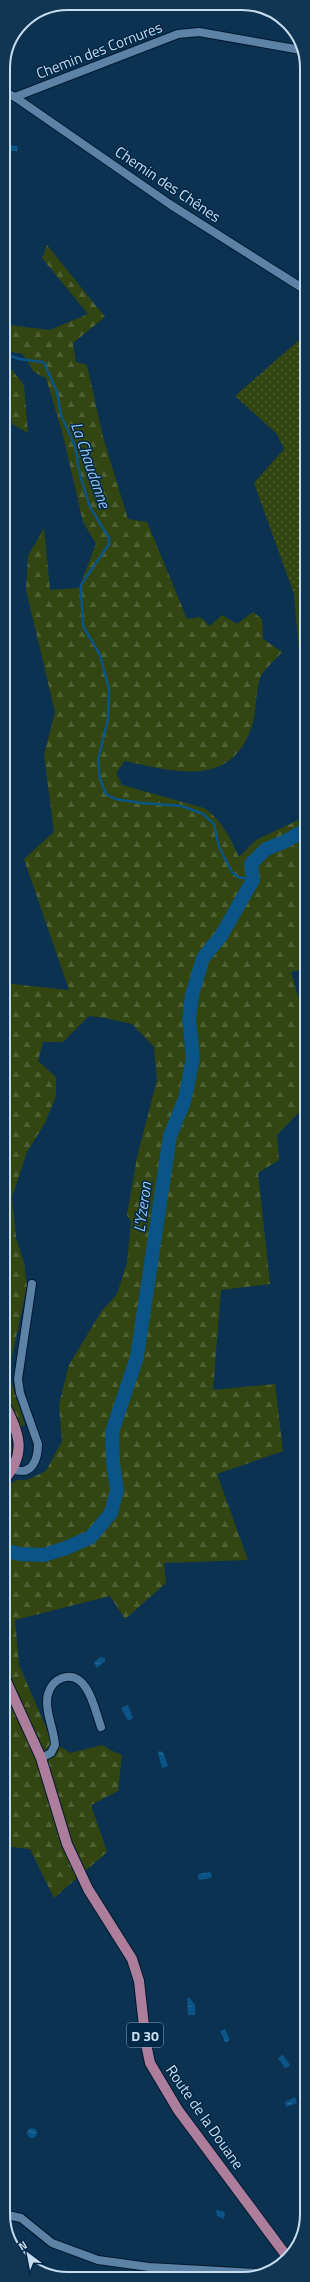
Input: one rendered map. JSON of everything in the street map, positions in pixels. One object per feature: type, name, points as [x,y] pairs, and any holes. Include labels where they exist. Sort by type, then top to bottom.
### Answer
[{"type":"main road","points":[[10,1415],[16,1427],[19,1441],[19,1456],[10,1472]]},
{"type":"main road","name":"Route de la Douane","points":[[10,1689],[41,1758],[67,1844],[88,1889],[132,1959],[139,1981],[146,2044],[150,2063],[178,2110],[285,2253]]},
{"type":"street","name":"Chemin des Cornures","points":[[15,97],[178,34],[199,32],[297,49]]},
{"type":"street","points":[[10,94],[15,97]]},
{"type":"street","name":"Chemin des Chênes","points":[[15,97],[171,205],[300,287]]},
{"type":"street","points":[[13,1469],[24,1472],[32,1467],[37,1461],[38,1452],[38,1444],[20,1393],[18,1379],[32,1284]]},
{"type":"street","points":[[41,1758],[51,1753],[55,1745],[48,1695],[52,1684],[61,1678],[80,1680],[86,1689],[101,1727]]},
{"type":"street","points":[[10,2216],[21,2218],[52,2243],[98,2260],[118,2264],[185,2272]]},
{"type":"green space","points":[[47,245],[105,317],[73,343],[76,362],[87,365],[103,437],[128,519],[147,522],[187,619],[200,617],[210,626],[222,615],[237,624],[253,612],[262,619],[263,639],[282,652],[260,678],[251,729],[241,748],[229,761],[214,768],[198,771],[180,771],[162,769],[125,761],[116,773],[122,785],[204,808],[221,824],[229,836],[239,857],[256,840],[300,819],[300,970],[291,972],[300,1003],[300,1111],[277,1135],[279,1160],[258,1173],[270,1284],[221,1290],[213,1390],[275,1384],[283,1451],[217,1474],[248,1560],[164,1563],[166,1583],[125,1619],[110,1596],[15,1620],[19,1665],[52,1741],[70,1753],[103,1745],[122,1755],[118,1791],[91,1805],[107,1852],[54,1898],[30,1849],[10,1847],[10,1484],[16,1480],[27,1480],[46,1471],[62,1441],[59,1405],[69,1365],[101,1312],[117,1294],[127,1263],[131,1222],[127,1215],[137,1157],[157,1080],[154,1047],[132,1024],[89,1016],[63,1042],[43,1042],[38,1061],[56,1077],[56,1096],[45,1123],[27,1152],[12,1197],[16,1238],[24,1263],[27,1286],[12,1356],[10,1378],[10,984],[69,990],[24,859],[54,832],[44,755],[55,712],[26,590],[28,556],[44,528],[50,590],[79,588],[96,544],[83,522],[63,435],[46,378],[34,372],[23,354],[10,351],[10,325],[50,330],[88,314],[42,258]]},
{"type":"green space","points":[[300,339],[300,593],[294,594],[254,483],[284,449],[277,434],[235,396]]},
{"type":"green space","points":[[10,368],[24,385],[28,433],[12,424],[10,407]]},
{"type":"green space","points":[[300,593],[300,665],[294,594]]},
{"type":"green space","points":[[10,1378],[25,1425],[11,1430],[12,1452],[10,1456]]},
{"type":"water","points":[[10,145],[18,146],[17,151],[10,151]]},
{"type":"water","points":[[100,1657],[105,1658],[105,1661],[97,1668],[94,1663]]},
{"type":"water","points":[[128,1705],[133,1718],[128,1721],[121,1708]]},
{"type":"water","points":[[159,1751],[163,1752],[168,1766],[162,1768],[158,1753]]},
{"type":"water","points":[[210,1872],[212,1875],[211,1878],[199,1880],[198,1874]]},
{"type":"water","points":[[187,1998],[190,1998],[195,2005],[195,2015],[188,2015]]},
{"type":"water","points":[[225,2029],[230,2040],[227,2042],[225,2042],[220,2031]]},
{"type":"water","points":[[283,2055],[290,2065],[285,2068],[278,2058]]},
{"type":"water","points":[[295,2097],[297,2103],[286,2107],[285,2102]]},
{"type":"water","points":[[32,2128],[37,2133],[32,2138],[27,2133]]},
{"type":"water","points":[[216,2210],[225,2212],[224,2219],[217,2216]]},
{"type":"waterway","name":"La Chaudanne","points":[[10,356],[19,359],[43,362],[45,365],[57,392],[61,415],[75,446],[80,475],[90,507],[109,538],[109,544],[81,585],[83,626],[100,655],[109,689],[108,719],[98,760],[100,779],[106,794],[115,799],[182,806],[203,814],[214,824],[219,847],[232,872],[238,877],[253,880]]},
{"type":"waterway","name":"L'Yzeron","points":[[10,1552],[20,1554],[44,1555],[66,1548],[91,1537],[111,1513],[117,1490],[113,1463],[112,1432],[137,1357],[170,1136],[185,1099],[193,1058],[189,1019],[192,995],[203,958],[221,936],[253,880],[251,864],[266,849],[284,842],[300,833]]}]
